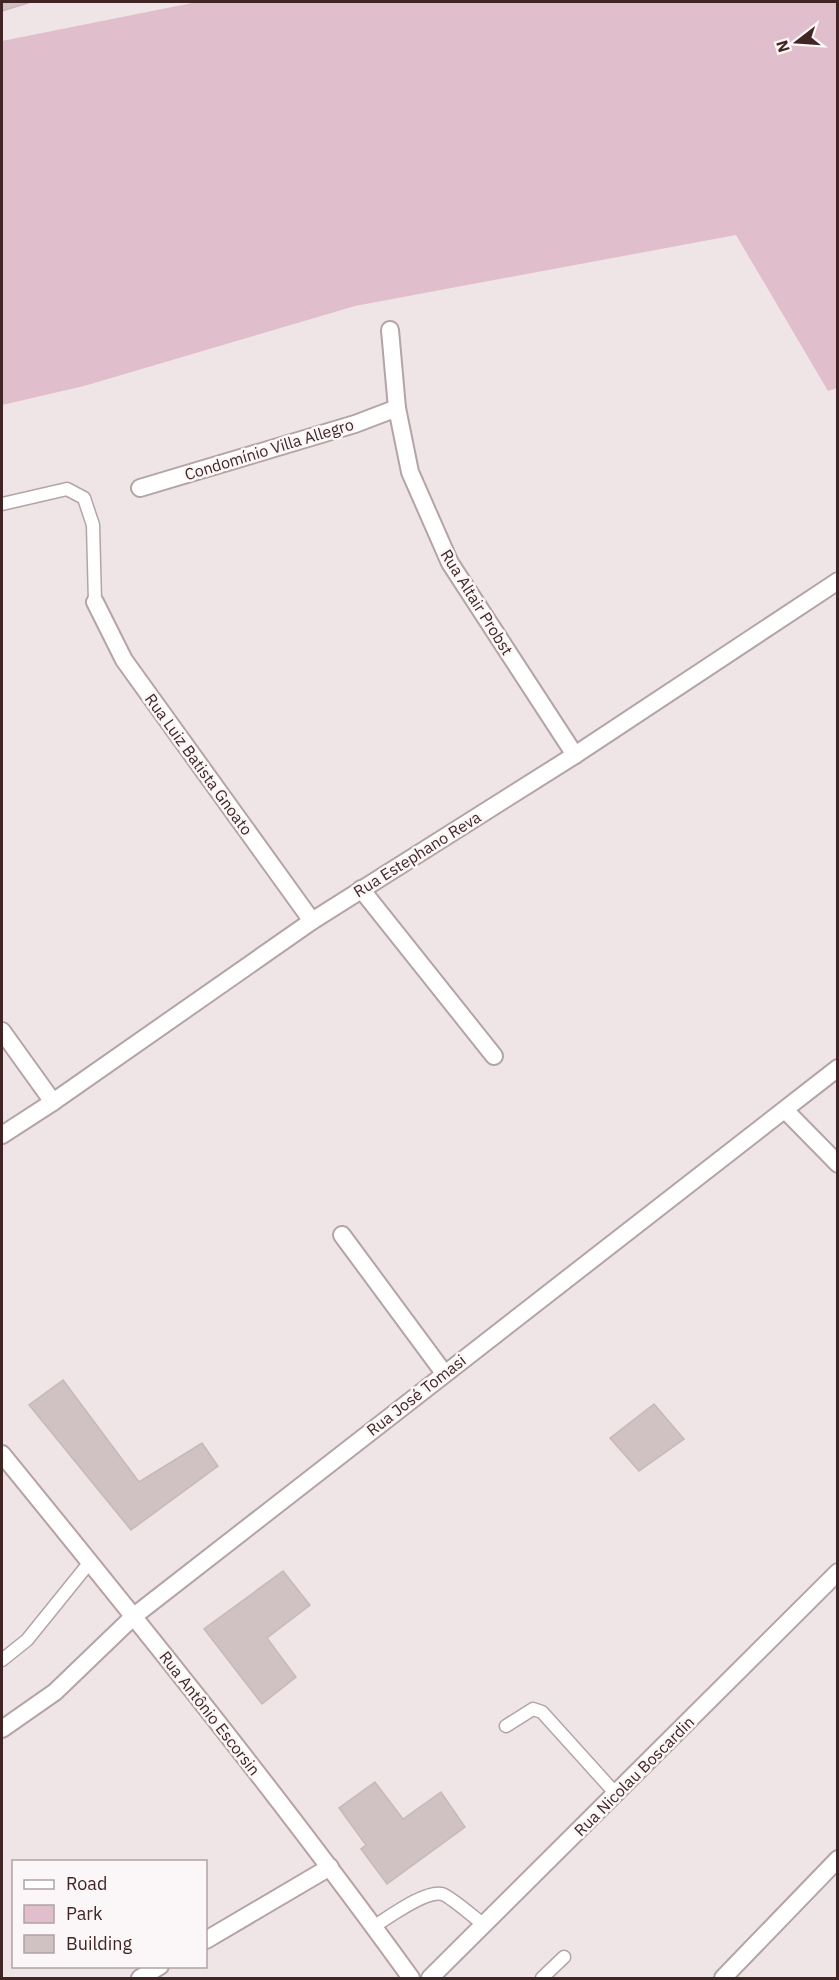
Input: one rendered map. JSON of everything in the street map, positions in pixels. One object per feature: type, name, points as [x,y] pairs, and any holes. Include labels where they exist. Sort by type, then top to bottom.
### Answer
[{"type":"street","name":"Rua Altair Probst","points":[[390,330],[397,408],[411,472],[450,562],[575,755]]},
{"type":"street","name":"Condomínio Villa Allegro","points":[[140,488],[355,423],[397,408]]},
{"type":"street","name":"Rua Estephano Reva","points":[[2,1135],[53,1102],[312,921],[575,755],[837,581]]},
{"type":"street","name":"Rua Luiz Batista Gnoato","points":[[95,602],[124,660],[312,921]]},
{"type":"street","points":[[361,889],[494,1056]]},
{"type":"street","points":[[2,1031],[53,1102]]},
{"type":"street","name":"Rua José Tomasi","points":[[2,1729],[55,1692],[134,1616],[837,1068]]},
{"type":"street","points":[[784,1110],[837,1164]]},
{"type":"street","points":[[342,1235],[444,1373]]},
{"type":"street","name":"Rua Antônio Escorsin","points":[[2,1454],[134,1616],[330,1867],[411,1978]]},
{"type":"street","name":"Rua Nicolau Boscardin","points":[[430,1978],[837,1572]]},
{"type":"street","points":[[723,1978],[837,1859]]},
{"type":"street","points":[[207,1939],[330,1867]]},
{"type":"street","points":[[140,1978],[157,1968]]},
{"type":"lane","points":[[2,504],[67,489],[84,498],[93,525],[95,602]]},
{"type":"lane","points":[[2,1660],[27,1640],[90,1562]]},
{"type":"lane","points":[[506,1726],[533,1709],[542,1712],[615,1794]]},
{"type":"lane","points":[[373,1927],[431,1894],[443,1894],[484,1925]]},
{"type":"lane","points":[[542,1978],[564,1956]]},
{"type":"green space","points":[[197,2],[837,2],[837,388],[828,391],[736,235],[355,306],[84,386],[2,405],[2,41]]},
{"type":"building","points":[[2,2],[28,2],[28,3],[2,11]]},
{"type":"building","points":[[63,1380],[139,1482],[202,1443],[218,1466],[131,1530],[29,1405]]},
{"type":"building","points":[[654,1404],[684,1439],[639,1471],[610,1438]]},
{"type":"building","points":[[283,1571],[310,1605],[267,1638],[296,1677],[262,1704],[204,1629]]},
{"type":"building","points":[[375,1782],[403,1819],[441,1792],[465,1827],[387,1884],[361,1849],[366,1845],[339,1808]]}]
